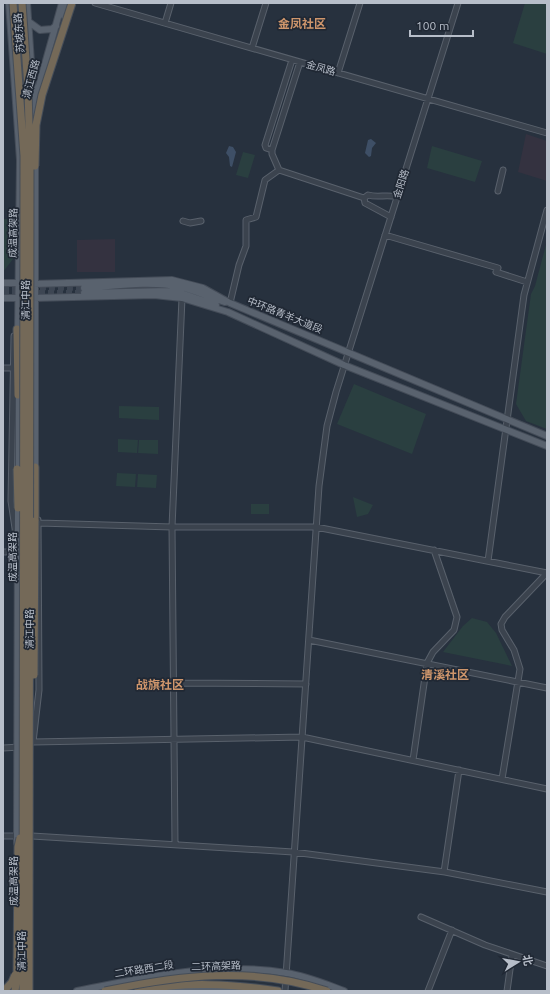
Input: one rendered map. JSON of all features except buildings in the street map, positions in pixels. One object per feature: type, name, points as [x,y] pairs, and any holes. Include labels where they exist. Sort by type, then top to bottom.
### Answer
[{"type":"highway","name":"成温高架路","points":[[12,3],[24,156],[19,551],[23,823],[23,991]]},
{"type":"highway","name":"成温高架路","points":[[22,3],[28,88],[30,206],[30,991]]},
{"type":"highway","points":[[30,206],[35,176],[36,125],[42,95],[72,3]]},
{"type":"highway","points":[[18,329],[17,496],[19,551]]},
{"type":"highway","points":[[31,723],[35,660],[37,522],[35,467]]},
{"type":"highway","points":[[15,991],[17,959],[18,847],[23,823]]},
{"type":"highway","points":[[4,991],[12,982],[17,959]]},
{"type":"highway","name":"二环高架路","points":[[105,991],[176,978],[237,975],[273,978],[327,991]]},
{"type":"highway","name":"二环高架路","points":[[138,991],[166,986],[196,984],[278,991]]},
{"type":"main road","name":"苏坡东路","points":[[8,3],[20,160]]},
{"type":"main road","name":"苏坡东路","points":[[27,3],[35,134]]},
{"type":"main road","name":"清江西路","points":[[20,160],[62,3]]},
{"type":"main road","name":"清江西路","points":[[35,134],[42,91],[68,3]]},
{"type":"main road","points":[[29,22],[40,30],[56,26]]},
{"type":"main road","name":"清江中路","points":[[30,991],[33,742],[32,524],[35,467],[35,134]]},
{"type":"main road","name":"清江中路","points":[[15,991],[19,551],[18,283],[20,160]]},
{"type":"main road","name":"中环路青羊大道段","points":[[3,283],[36,284],[172,280],[203,288],[230,303],[547,436]]},
{"type":"main road","points":[[228,312],[204,300],[168,291],[84,291],[143,285],[172,285],[191,289],[230,303]]},
{"type":"main road","name":"中环路青羊大道段","points":[[3,298],[154,295],[182,298],[228,312],[344,365],[547,446]]},
{"type":"main road","name":"二环路西二段","points":[[77,991],[198,970],[254,970],[287,973],[344,991]]},
{"type":"main road","points":[[167,991],[204,989],[241,991]]},
{"type":"street","name":"金凤路","points":[[95,3],[547,133]]},
{"type":"street","points":[[165,23],[171,3]]},
{"type":"street","points":[[252,48],[266,3]]},
{"type":"street","points":[[338,73],[360,3]]},
{"type":"street","name":"金阳路","points":[[285,991],[293,852],[319,486],[327,426],[348,352],[458,3]]},
{"type":"street","points":[[272,150],[266,148],[265,145],[292,60]]},
{"type":"street","points":[[300,62],[272,150],[272,154],[279,170],[364,198],[368,195],[374,197],[388,195],[397,197]]},
{"type":"street","points":[[230,303],[239,265],[246,246],[246,220],[256,217],[265,180],[279,170]]},
{"type":"street","points":[[498,191],[503,170]]},
{"type":"street","points":[[364,198],[365,203],[391,217]]},
{"type":"street","points":[[488,561],[504,428],[521,311],[527,282],[547,210]]},
{"type":"street","points":[[183,221],[190,223],[201,221]]},
{"type":"street","points":[[385,235],[498,268],[496,272],[527,282]]},
{"type":"street","points":[[175,844],[175,683],[172,527],[182,298]]},
{"type":"street","points":[[3,552],[19,551],[11,501],[13,368],[18,307]]},
{"type":"street","points":[[3,368],[13,368]]},
{"type":"street","points":[[37,522],[172,527],[316,527],[547,573]]},
{"type":"street","name":"清江中路","points":[[33,742],[39,690],[37,522]]},
{"type":"street","points":[[412,760],[427,663],[433,652],[454,630],[457,617],[434,550]]},
{"type":"street","points":[[502,779],[520,669],[518,659],[502,630],[501,624],[505,617],[547,573]]},
{"type":"street","points":[[309,640],[547,688]]},
{"type":"street","points":[[175,683],[306,684]]},
{"type":"street","points":[[3,748],[17,748],[33,742],[302,737],[547,788]]},
{"type":"street","points":[[444,872],[459,770]]},
{"type":"street","points":[[3,836],[17,836]]},
{"type":"street","points":[[32,836],[293,852],[444,872],[547,892]]},
{"type":"street","points":[[421,917],[512,955],[547,966]]},
{"type":"street","points":[[428,991],[452,930]]},
{"type":"street","points":[[507,991],[512,955]]},
{"type":"shaded area","points":[[526,134],[547,141],[547,181],[518,172]]},
{"type":"shaded area","points":[[115,239],[115,272],[77,272],[77,240]]},
{"type":"green space","points":[[525,3],[547,3],[547,54],[513,43]]},
{"type":"green space","points":[[432,146],[482,161],[475,182],[427,168]]},
{"type":"green space","points":[[243,152],[255,155],[248,178],[236,175]]},
{"type":"green space","points":[[3,219],[14,219],[13,259],[3,272]]},
{"type":"green space","points":[[547,241],[547,429],[526,421],[516,404],[531,294],[535,286]]},
{"type":"green space","points":[[354,384],[426,414],[412,454],[337,424]]},
{"type":"green space","points":[[119,406],[159,407],[159,420],[119,418]]},
{"type":"green space","points":[[118,439],[138,440],[137,453],[118,452]]},
{"type":"green space","points":[[139,440],[158,440],[158,454],[138,453]]},
{"type":"green space","points":[[117,473],[136,474],[135,487],[116,486]]},
{"type":"green space","points":[[138,474],[157,475],[156,488],[137,487]]},
{"type":"green space","points":[[353,497],[373,505],[368,514],[357,517]]},
{"type":"green space","points":[[251,504],[269,504],[269,514],[251,514]]},
{"type":"green space","points":[[472,618],[487,622],[496,633],[512,666],[443,652],[463,626]]},
{"type":"water","points":[[371,139],[376,143],[372,148],[371,156],[369,157],[365,153],[368,140]]},
{"type":"water","points":[[229,146],[233,147],[236,152],[232,167],[230,166],[229,157],[226,153]]},
{"type":"tunnel","points":[[3,287],[22,287]]},
{"type":"tunnel","points":[[31,287],[84,288]]},
{"type":"tunnel","points":[[3,293],[84,293]]},
{"type":"district","name":"金凤社区","points":[[302,23]]},
{"type":"district","name":"清溪社区","points":[[445,674]]},
{"type":"district","name":"战旗社区","points":[[160,684]]}]
